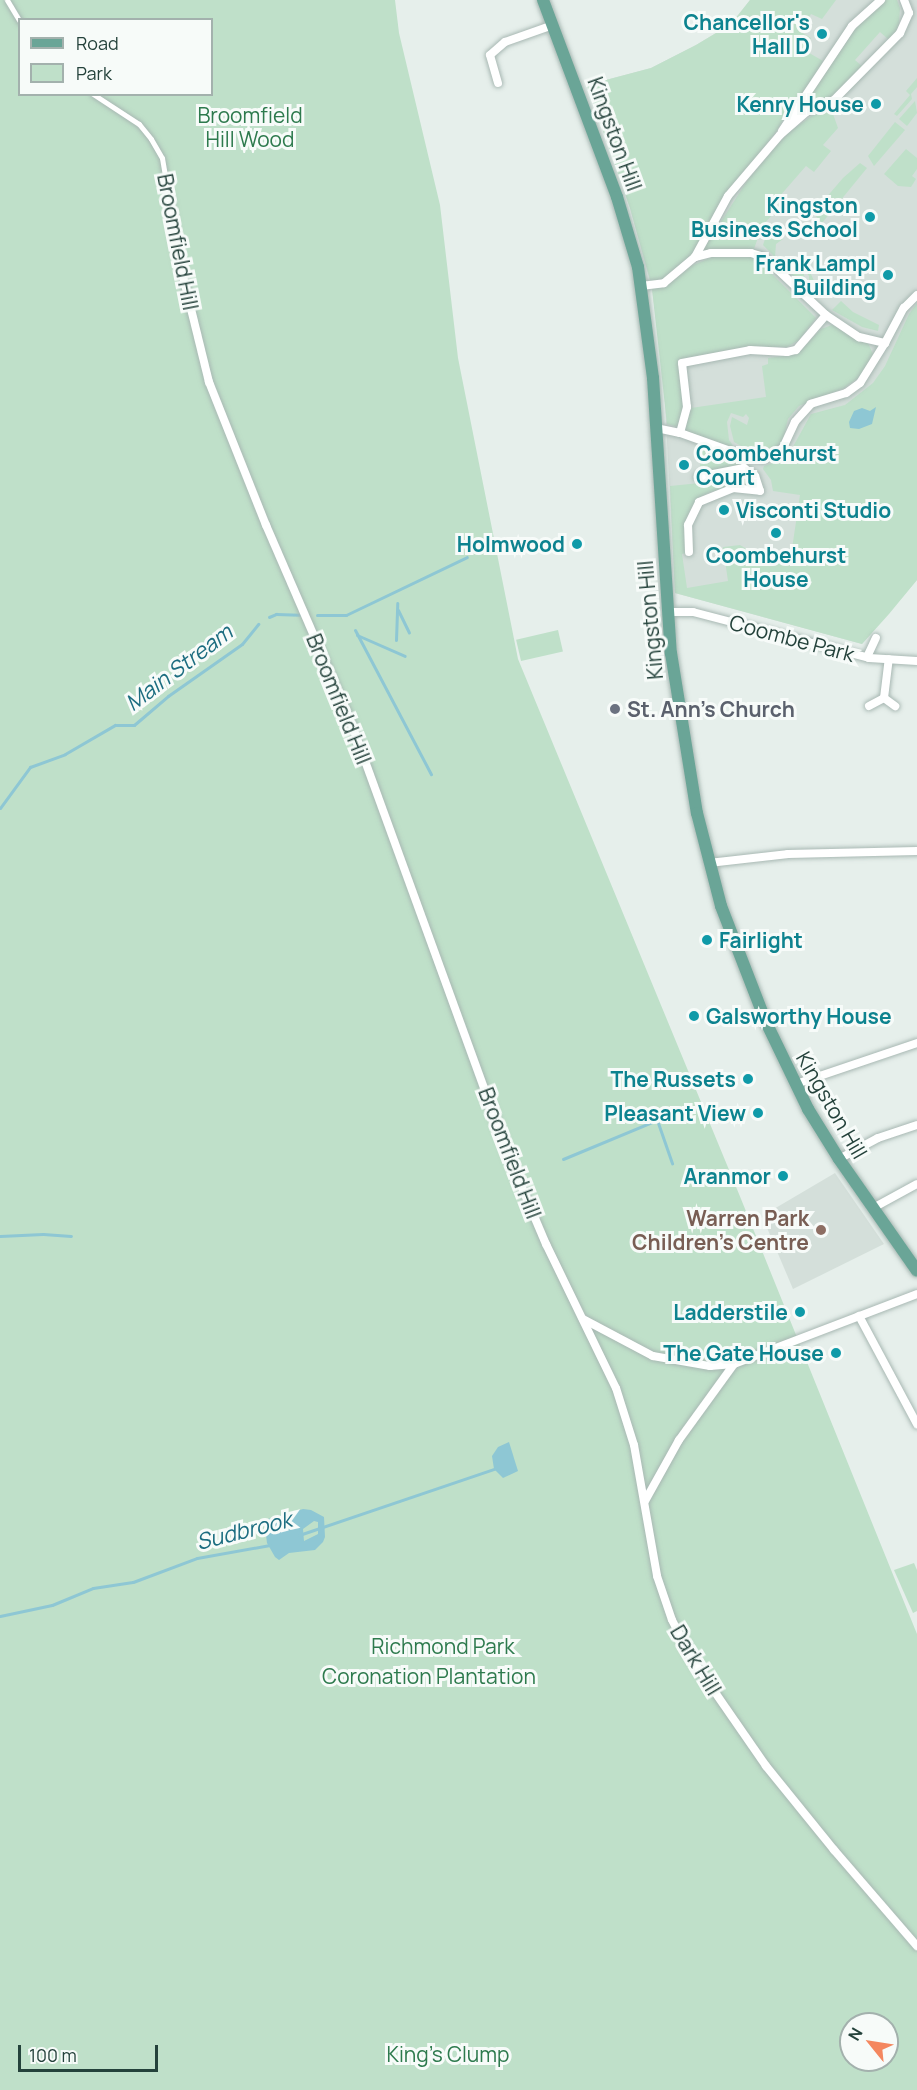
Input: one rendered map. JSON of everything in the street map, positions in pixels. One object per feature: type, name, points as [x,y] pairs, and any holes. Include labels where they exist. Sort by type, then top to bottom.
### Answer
[{"type":"main road","name":"Kingston Hill","points":[[543,0],[617,197],[635,253],[641,286],[656,428],[668,612],[682,728],[709,863],[736,950],[796,1084],[839,1159],[917,1271]]},
{"type":"street","points":[[7,0],[18,19]]},
{"type":"street","points":[[780,135],[788,119],[852,26],[881,0]]},
{"type":"street","points":[[641,286],[664,283],[695,257],[728,196],[780,135],[806,112],[834,100],[898,36],[909,13],[904,0]]},
{"type":"street","points":[[498,84],[490,55],[505,42],[554,29]]},
{"type":"street","name":"Broomfield Hill","points":[[96,96],[139,124],[162,158],[182,272],[208,382],[266,525],[349,717],[509,1157],[546,1244],[583,1319]]},
{"type":"street","points":[[695,257],[711,253],[752,253],[764,257],[826,315],[859,337],[885,343]]},
{"type":"street","points":[[656,428],[680,433],[744,456],[765,459],[783,448],[800,413],[812,404],[846,393],[860,383],[904,308],[917,295]]},
{"type":"street","points":[[680,433],[687,407],[682,363],[750,350],[787,352],[796,350],[826,315]]},
{"type":"street","points":[[742,467],[744,456]]},
{"type":"street","points":[[698,477],[742,467]]},
{"type":"street","points":[[689,552],[688,525],[699,502],[722,490],[733,488],[760,491],[755,477],[742,467]]},
{"type":"street","name":"Coombe Park","points":[[668,612],[693,612],[867,657],[917,661]]},
{"type":"street","points":[[867,657],[876,638]]},
{"type":"street","points":[[884,698],[890,659]]},
{"type":"street","points":[[869,706],[884,698]]},
{"type":"street","points":[[884,698],[895,706]]},
{"type":"street","points":[[709,863],[788,854],[917,851]]},
{"type":"street","points":[[796,1084],[917,1043]]},
{"type":"street","points":[[839,1159],[878,1138],[917,1125]]},
{"type":"street","points":[[873,1208],[917,1184]]},
{"type":"street","points":[[583,1319],[638,1349],[669,1361],[704,1366],[734,1364],[917,1294]]},
{"type":"street","points":[[859,1316],[917,1424]]},
{"type":"street","name":"Dark Hill","points":[[583,1319],[616,1388],[634,1445],[657,1576],[672,1620],[692,1659],[766,1766],[834,1850],[917,1946]]},
{"type":"street","points":[[645,1501],[679,1440],[734,1364]]},
{"type":"shaded area","points":[[750,0],[917,0],[917,580],[862,644],[675,593],[664,384],[652,289],[630,208],[587,85],[651,68],[696,45],[731,24]]},
{"type":"shaded area","name":"Warren Park Children's Centre","points":[[835,1173],[884,1244],[793,1289],[762,1216]]},
{"type":"green space","name":"Richmond Park","points":[[0,0],[395,0],[399,33],[440,205],[458,358],[518,659],[739,1194],[917,1634],[917,2090],[0,2090]]},
{"type":"green space","points":[[750,0],[836,0],[822,19],[811,14],[801,32],[811,38],[804,50],[823,61],[811,83],[776,132],[725,196],[694,253],[663,280],[651,283],[630,208],[587,85],[651,68],[696,45],[731,24]]},
{"type":"green space","points":[[886,0],[897,0],[900,8],[899,25],[889,40],[880,32],[855,60],[864,68],[833,96],[807,108],[793,119],[852,31]]},
{"type":"green space","points":[[917,78],[917,87],[911,94],[912,99],[897,116],[894,114],[910,95],[906,91]]},
{"type":"green space","points":[[915,101],[917,113],[907,126],[899,119]]},
{"type":"green space","points":[[829,110],[838,128],[823,145],[831,151],[814,172],[806,166],[772,205],[775,212],[762,226],[754,249],[702,251],[747,181],[776,146],[789,132],[816,113]]},
{"type":"green space","points":[[895,122],[905,130],[874,166],[868,156]]},
{"type":"green space","points":[[906,149],[917,158],[917,169],[912,176],[916,179],[911,187],[898,186],[884,174]]},
{"type":"green space","points":[[860,163],[867,168],[822,223],[813,213],[843,178]]},
{"type":"green space","points":[[773,225],[783,239],[776,244],[775,257],[763,245],[768,230]]},
{"type":"green space","points":[[715,256],[750,256],[761,263],[816,318],[799,340],[787,347],[750,347],[681,359],[678,362],[685,404],[678,427],[667,424],[652,289],[665,286],[693,265]]},
{"type":"green space","points":[[808,267],[814,281],[825,293],[818,298],[809,286],[809,276],[805,270]]},
{"type":"green space","points":[[797,270],[799,273],[803,271],[807,286],[816,298],[791,274]]},
{"type":"green space","points":[[841,301],[853,312],[879,325],[878,331],[862,327],[832,310]]},
{"type":"green space","points":[[917,303],[917,580],[889,614],[862,644],[675,593],[670,486],[700,483],[700,456],[695,454],[698,444],[738,459],[738,465],[732,467],[749,477],[754,485],[752,488],[732,486],[710,492],[702,496],[690,510],[685,525],[686,553],[682,554],[687,588],[728,581],[723,547],[740,545],[762,558],[790,562],[800,495],[773,491],[771,480],[763,469],[764,466],[778,461],[790,452],[811,414],[845,405],[873,383],[885,366],[909,314]]},
{"type":"green space","points":[[832,325],[868,343],[873,354],[871,363],[858,378],[844,388],[799,406],[788,419],[783,440],[777,447],[766,452],[750,451],[734,442],[730,426],[732,417],[747,425],[749,418],[746,414],[743,417],[731,413],[727,422],[729,440],[737,451],[684,431],[691,408],[766,397],[762,366],[768,364],[768,358],[797,354],[821,329]]},
{"type":"green space","points":[[558,630],[563,651],[521,661],[516,640]]},
{"type":"green space","points":[[914,1563],[917,1570],[917,1611],[913,1613],[894,1570]]},
{"type":"water","points":[[876,407],[872,424],[859,429],[850,428],[849,422],[854,411],[862,408],[870,411]]},
{"type":"water","points":[[509,1442],[518,1471],[503,1478],[494,1469],[492,1456],[498,1447]]},
{"type":"water","points":[[303,1509],[311,1510],[324,1517],[325,1537],[315,1550],[289,1553],[279,1560],[267,1543],[265,1527],[268,1519]],"holes":[[[314,1521],[318,1522],[318,1534],[304,1541],[303,1529]]]},
{"type":"waterway","points":[[317,615],[346,615],[467,557]]},
{"type":"waterway","points":[[396,640],[397,603]]},
{"type":"waterway","points":[[398,610],[409,633]]},
{"type":"waterway","points":[[269,617],[276,614],[299,615]]},
{"type":"waterway","name":"Main Stream","points":[[0,808],[30,767],[65,754],[115,725],[134,725],[168,696],[242,644],[258,624]]},
{"type":"waterway","points":[[355,630],[431,774]]},
{"type":"waterway","points":[[357,635],[405,656]]},
{"type":"waterway","points":[[563,1159],[657,1120],[672,1163]]},
{"type":"waterway","points":[[0,1236],[43,1234],[71,1236]]},
{"type":"waterway","name":"Sudbrook","points":[[299,1535],[494,1469]]},
{"type":"waterway","name":"Sudbrook","points":[[0,1616],[52,1605],[93,1588],[133,1582],[197,1558],[270,1545]]},
{"type":"place","name":"Chancellor's Hall D","points":[[822,34]]},
{"type":"place","name":"Kenry House","points":[[876,104]]},
{"type":"place","name":"Kingston Business School","points":[[870,217]]},
{"type":"place","name":"Frank Lampl Building","points":[[888,275]]},
{"type":"place","name":"Coombehurst Court","points":[[684,465]]},
{"type":"place","name":"Visconti Studio","points":[[724,510]]},
{"type":"place","name":"Coombehurst House","points":[[776,533]]},
{"type":"place","name":"Holmwood","points":[[577,544]]},
{"type":"place","name":"St. Ann's Church","points":[[615,709]]},
{"type":"place","name":"Fairlight","points":[[707,940]]},
{"type":"place","name":"Galsworthy House","points":[[694,1016]]},
{"type":"place","name":"The Russets","points":[[748,1079]]},
{"type":"place","name":"Pleasant View","points":[[758,1113]]},
{"type":"place","name":"Aranmor","points":[[783,1176]]},
{"type":"place","name":"Warren Park Children's Centre","points":[[821,1230]]},
{"type":"place","name":"Ladderstile","points":[[800,1312]]},
{"type":"place","name":"The Gate House","points":[[836,1353]]},
{"type":"park label","name":"Broomfield Hill Wood","points":[[250,127]]},
{"type":"park label","name":"Coronation Plantation","points":[[429,1676]]},
{"type":"park label","name":"King's Clump","points":[[448,2054]]}]
